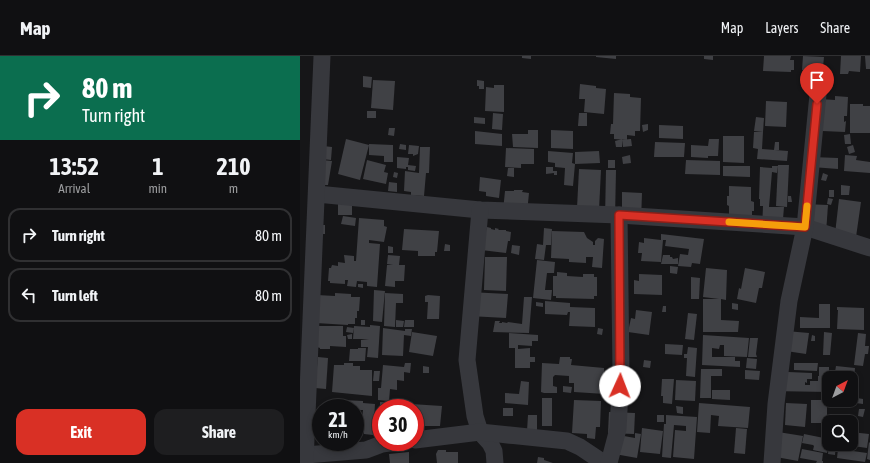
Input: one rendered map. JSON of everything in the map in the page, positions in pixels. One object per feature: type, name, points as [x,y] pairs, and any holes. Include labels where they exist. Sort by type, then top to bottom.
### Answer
[{"type":"street","points":[[322,56],[317,194],[307,224],[306,459],[366,450],[372,448]]},
{"type":"street","points":[[772,463],[776,404],[789,301],[805,227],[820,74]]},
{"type":"street","points":[[317,194],[480,210],[619,215],[805,227],[870,248]]},
{"type":"street","points":[[480,210],[467,360],[474,416],[480,432],[490,443],[494,451],[495,463]]},
{"type":"street","points":[[609,463],[618,429],[621,372],[619,215]]},
{"type":"street","points":[[424,439],[480,432],[566,441],[580,447],[604,463]]},
{"type":"building","points":[[522,56],[531,56],[531,59],[522,58]]},
{"type":"building","points":[[616,56],[616,59],[596,57]]},
{"type":"building","points":[[704,56],[713,56],[713,60],[704,59]]},
{"type":"building","points":[[764,56],[791,56],[790,60],[794,60],[794,70],[791,70],[791,72],[763,71]]},
{"type":"building","points":[[803,56],[824,57],[823,67],[810,65],[810,71],[802,70]]},
{"type":"building","points":[[841,56],[861,56],[860,72],[849,71],[848,74],[840,74]]},
{"type":"building","points":[[865,56],[870,56],[870,69],[866,69]]},
{"type":"building","points":[[363,76],[372,77],[371,88],[363,87]]},
{"type":"building","points":[[373,80],[395,81],[393,110],[371,108]]},
{"type":"building","points":[[477,80],[484,81],[484,89],[479,89],[479,86],[477,86]]},
{"type":"building","points":[[580,84],[606,89],[604,114],[584,112],[585,99],[579,99]]},
{"type":"building","points":[[494,85],[504,85],[504,112],[485,111],[486,87],[494,88]]},
{"type":"building","points":[[614,93],[630,94],[630,97],[641,98],[640,131],[635,131],[635,136],[627,135],[627,140],[614,139],[614,134],[610,134],[611,124],[613,124]]},
{"type":"building","points":[[835,96],[848,97],[847,116],[844,116],[844,122],[846,121],[845,132],[822,131],[820,99],[835,100]]},
{"type":"building","points":[[766,101],[787,102],[786,127],[765,126]]},
{"type":"building","points":[[850,104],[863,104],[863,106],[870,106],[870,133],[850,133]]},
{"type":"building","points":[[367,111],[376,111],[376,118],[367,118]]},
{"type":"building","points":[[493,113],[503,114],[502,130],[492,129]]},
{"type":"building","points":[[579,113],[587,113],[587,126],[578,126]]},
{"type":"building","points":[[474,117],[485,118],[485,124],[474,123]]},
{"type":"building","points":[[756,117],[764,118],[763,132],[754,131]]},
{"type":"building","points":[[648,124],[648,130],[643,132],[642,125]]},
{"type":"building","points":[[659,125],[683,126],[683,139],[659,138]]},
{"type":"building","points":[[389,128],[395,128],[394,136],[388,135]]},
{"type":"building","points":[[528,130],[538,130],[538,148],[513,147],[512,134],[528,134]]},
{"type":"building","points":[[551,130],[573,131],[573,149],[551,148]]},
{"type":"building","points":[[475,131],[502,134],[502,146],[475,144]]},
{"type":"building","points":[[754,132],[763,132],[762,149],[788,151],[787,161],[757,159],[758,149],[753,148]]},
{"type":"building","points":[[850,134],[851,144],[845,144],[844,135]]},
{"type":"building","points":[[723,136],[744,136],[744,163],[723,162]]},
{"type":"building","points":[[346,139],[369,145],[360,180],[338,174]]},
{"type":"building","points":[[622,139],[622,147],[616,147],[615,141]]},
{"type":"building","points":[[631,139],[632,146],[623,147],[622,140]]},
{"type":"building","points":[[709,139],[719,139],[718,156],[708,156],[708,158],[691,157],[691,145],[708,146]]},
{"type":"building","points":[[655,142],[685,143],[684,157],[654,157]]},
{"type":"building","points":[[775,142],[779,142],[779,150],[774,150]]},
{"type":"building","points":[[369,144],[393,145],[393,162],[384,162],[384,156],[369,155]]},
{"type":"building","points":[[400,144],[406,145],[406,150],[399,149]]},
{"type":"building","points":[[409,145],[419,146],[418,154],[413,156],[413,154],[408,154]]},
{"type":"building","points":[[853,145],[855,152],[849,154],[847,147]]},
{"type":"building","points":[[323,146],[332,147],[331,160],[322,159]]},
{"type":"building","points":[[420,147],[430,147],[429,173],[426,173],[424,196],[411,195],[411,192],[404,191],[405,171],[419,173]]},
{"type":"building","points":[[506,148],[534,149],[534,164],[521,164],[521,168],[505,167]]},
{"type":"building","points":[[548,151],[573,153],[572,163],[575,164],[573,186],[564,185],[565,168],[555,167],[555,163],[548,162]]},
{"type":"building","points":[[599,151],[600,163],[575,164],[575,152]]},
{"type":"building","points":[[630,155],[631,163],[623,164],[622,157]]},
{"type":"building","points":[[845,155],[857,156],[856,160],[870,162],[870,173],[844,171]]},
{"type":"building","points":[[397,157],[409,158],[408,165],[416,166],[415,171],[408,170],[408,167],[406,167],[406,169],[397,168]]},
{"type":"building","points":[[812,157],[838,158],[838,169],[812,167]]},
{"type":"building","points":[[322,160],[332,161],[328,185],[321,185]]},
{"type":"building","points":[[367,160],[386,165],[384,172],[388,173],[386,184],[363,179]]},
{"type":"building","points":[[608,160],[615,160],[615,168],[608,168]]},
{"type":"building","points":[[686,160],[720,161],[720,175],[685,174]]},
{"type":"building","points":[[778,165],[789,165],[787,207],[776,206]]},
{"type":"building","points":[[723,166],[750,166],[750,177],[723,176]]},
{"type":"building","points":[[772,166],[778,166],[777,173],[772,172],[769,207],[784,207],[782,231],[762,229],[763,206],[760,206],[759,199],[760,167],[772,168]]},
{"type":"building","points":[[546,167],[553,167],[553,171],[557,171],[557,175],[554,175],[554,173],[546,174]]},
{"type":"building","points":[[508,168],[514,168],[514,177],[507,176]]},
{"type":"building","points":[[579,169],[601,170],[599,210],[577,208]]},
{"type":"building","points":[[606,170],[616,170],[615,218],[605,218]]},
{"type":"building","points":[[394,172],[398,173],[397,178],[393,177]]},
{"type":"building","points":[[823,173],[828,175],[826,181],[821,180]]},
{"type":"building","points":[[480,177],[501,180],[499,198],[486,196],[486,192],[479,191]]},
{"type":"building","points":[[389,182],[397,183],[397,192],[388,191]]},
{"type":"building","points":[[841,185],[850,186],[849,195],[841,195]]},
{"type":"building","points":[[729,186],[751,187],[751,201],[754,202],[752,223],[729,222],[729,206],[727,205],[727,196],[729,196]]},
{"type":"building","points":[[523,190],[522,192],[529,193],[527,213],[503,211],[505,191]]},
{"type":"building","points":[[829,190],[834,190],[834,197],[829,197]]},
{"type":"building","points":[[622,192],[642,193],[641,221],[622,221]]},
{"type":"building","points":[[788,196],[791,196],[792,202],[788,202]]},
{"type":"building","points":[[828,198],[833,199],[831,205],[827,204]]},
{"type":"building","points":[[839,199],[861,202],[856,237],[835,234]]},
{"type":"building","points":[[338,201],[352,202],[352,215],[338,215]]},
{"type":"building","points":[[804,204],[828,205],[826,233],[803,231]]},
{"type":"building","points":[[343,216],[356,218],[355,226],[341,224]]},
{"type":"building","points":[[359,218],[384,220],[384,226],[387,227],[384,242],[369,240],[369,243],[380,244],[377,287],[367,286],[367,282],[357,281],[356,287],[347,286],[348,280],[345,280],[345,284],[330,283],[330,281],[328,281],[329,268],[331,268],[332,265],[338,266],[338,262],[345,263],[344,255],[354,256],[354,261],[356,261]]},
{"type":"building","points":[[318,225],[325,225],[325,234],[318,234]]},
{"type":"building","points":[[487,227],[495,230],[495,228],[499,229],[498,230],[506,230],[511,232],[506,253],[481,250]]},
{"type":"building","points":[[544,228],[552,229],[551,245],[546,245],[544,260],[535,259],[537,244],[543,245]]},
{"type":"building","points":[[404,229],[439,231],[437,252],[435,252],[435,256],[418,256],[418,251],[402,250]]},
{"type":"building","points":[[552,231],[584,232],[587,238],[593,242],[593,245],[595,245],[595,241],[598,238],[604,239],[602,268],[592,267],[593,257],[586,257],[586,263],[569,262],[569,259],[551,258]]},
{"type":"building","points":[[661,234],[704,239],[700,264],[692,263],[691,267],[678,266],[680,254],[688,255],[689,249],[665,246],[666,240],[663,240],[661,262],[641,261],[642,253],[638,253],[639,242],[644,243],[644,238],[661,240]]},
{"type":"building","points":[[445,244],[450,245],[450,251],[444,251]]},
{"type":"building","points":[[512,245],[520,246],[519,255],[511,253]]},
{"type":"building","points":[[388,246],[393,247],[393,253],[388,253]]},
{"type":"building","points":[[388,255],[400,256],[399,265],[405,265],[404,281],[395,281],[395,287],[385,286],[387,265],[393,265],[387,264]]},
{"type":"building","points":[[663,255],[670,255],[673,259],[678,258],[678,264],[661,264]]},
{"type":"building","points":[[485,257],[507,257],[506,291],[484,290]]},
{"type":"building","points":[[537,260],[555,262],[554,273],[547,273],[545,290],[552,290],[551,300],[533,298]]},
{"type":"building","points":[[670,266],[678,267],[677,274],[670,273]]},
{"type":"building","points":[[706,268],[727,270],[726,300],[721,299],[721,320],[739,321],[738,332],[703,332],[703,299],[719,299],[703,297]]},
{"type":"building","points":[[745,268],[765,272],[762,288],[759,288],[756,303],[737,299],[739,288],[741,289]]},
{"type":"building","points":[[557,272],[567,273],[567,276],[583,277],[583,274],[594,274],[594,277],[597,277],[597,296],[594,296],[594,299],[556,298],[556,296],[553,296],[553,276],[557,276]]},
{"type":"building","points":[[639,274],[662,275],[662,295],[634,294],[634,280],[639,281]]},
{"type":"building","points":[[691,277],[700,278],[699,299],[691,299]]},
{"type":"building","points":[[358,284],[363,284],[363,288],[358,287]]},
{"type":"building","points":[[374,290],[385,291],[382,322],[373,321]]},
{"type":"building","points":[[469,292],[508,294],[506,318],[469,316]]},
{"type":"building","points":[[335,293],[351,294],[351,297],[360,297],[359,311],[357,311],[355,324],[316,323],[317,295],[335,296]]},
{"type":"building","points":[[385,293],[403,294],[403,303],[396,303],[395,327],[384,326]]},
{"type":"building","points":[[425,296],[440,296],[439,319],[427,319],[428,302],[425,302]]},
{"type":"building","points":[[524,297],[532,297],[529,333],[493,332],[495,321],[500,321],[499,323],[508,322],[522,324]]},
{"type":"building","points":[[545,301],[570,303],[570,307],[595,308],[595,327],[569,326],[570,312],[568,312],[567,315],[545,314]]},
{"type":"building","points":[[536,302],[543,303],[543,307],[536,306]]},
{"type":"building","points":[[732,303],[738,304],[738,310],[732,309]]},
{"type":"building","points":[[819,304],[830,304],[830,328],[800,328],[800,317],[819,318]]},
{"type":"building","points":[[663,306],[666,306],[666,312],[662,312]]},
{"type":"building","points":[[837,307],[864,308],[864,330],[837,329]]},
{"type":"building","points":[[636,310],[652,312],[649,335],[628,332],[631,318],[635,319]]},
{"type":"building","points":[[688,313],[697,314],[694,340],[685,339]]},
{"type":"building","points":[[361,320],[365,320],[365,325],[361,325]]},
{"type":"building","points":[[396,320],[404,321],[403,327],[396,327]]},
{"type":"building","points":[[405,320],[414,320],[414,327],[404,327]]},
{"type":"building","points":[[370,325],[380,326],[378,358],[367,357],[368,347],[361,347],[361,340],[369,339],[353,339],[354,326],[370,327]]},
{"type":"building","points":[[317,326],[343,326],[343,336],[346,336],[346,347],[330,346],[330,349],[320,349],[317,347]]},
{"type":"building","points":[[347,327],[354,328],[353,333],[346,332]]},
{"type":"building","points":[[383,328],[405,331],[405,329],[412,329],[411,336],[404,335],[403,356],[382,355]]},
{"type":"building","points":[[598,328],[603,329],[602,335],[597,334]]},
{"type":"building","points":[[786,331],[809,333],[806,354],[786,351]]},
{"type":"building","points":[[412,332],[437,336],[433,356],[409,352]]},
{"type":"building","points":[[824,332],[832,333],[830,355],[823,355]]},
{"type":"building","points":[[509,333],[538,335],[538,341],[532,341],[532,346],[518,345],[518,349],[530,348],[530,357],[535,357],[535,362],[530,362],[530,368],[515,368],[515,348],[509,348]]},
{"type":"building","points":[[858,333],[866,334],[865,346],[869,346],[868,354],[865,354],[863,366],[854,365]]},
{"type":"building","points":[[352,334],[352,339],[348,339],[347,335]]},
{"type":"building","points":[[703,335],[749,338],[747,357],[724,356],[724,345],[720,345],[719,349],[712,348],[712,357],[735,357],[735,361],[740,361],[740,367],[702,365]]},
{"type":"building","points":[[812,335],[815,336],[815,341],[811,341]]},
{"type":"building","points":[[750,338],[758,338],[757,357],[748,357]]},
{"type":"building","points":[[665,344],[683,345],[682,355],[665,354]]},
{"type":"building","points":[[688,347],[697,348],[695,377],[686,376],[687,358],[684,358],[684,354],[687,354]]},
{"type":"building","points":[[366,348],[365,361],[349,361],[350,349]]},
{"type":"building","points":[[318,357],[328,358],[326,389],[315,388]]},
{"type":"building","points":[[560,357],[570,357],[570,359],[572,359],[571,365],[604,368],[604,373],[606,373],[605,394],[574,392],[574,383],[569,383],[569,376],[555,375],[553,377],[553,386],[557,387],[557,393],[541,392],[542,363],[559,364]]},
{"type":"building","points":[[747,358],[757,359],[756,369],[746,368]]},
{"type":"building","points":[[644,360],[651,361],[650,368],[643,367]]},
{"type":"building","points":[[344,363],[353,363],[353,366],[360,366],[360,370],[372,370],[372,396],[332,392],[334,365],[344,365]]},
{"type":"building","points":[[405,363],[411,363],[410,373],[404,372],[404,381],[397,380],[397,390],[390,389],[389,399],[378,399],[378,388],[381,388],[383,365],[404,367]]},
{"type":"building","points":[[794,363],[818,363],[817,371],[794,370]]},
{"type":"building","points":[[423,366],[429,367],[429,373],[423,373]]},
{"type":"building","points":[[836,366],[855,368],[855,371],[835,371]]},
{"type":"building","points":[[819,367],[829,367],[829,371],[822,371],[822,392],[770,391],[788,372],[812,373],[812,379],[807,379],[807,383],[805,382],[805,385],[810,385],[810,381],[818,381]]},
{"type":"building","points":[[701,369],[722,369],[722,376],[711,376],[711,398],[700,398]]},
{"type":"building","points":[[745,370],[760,371],[759,380],[745,379]]},
{"type":"building","points":[[374,371],[380,371],[379,381],[373,381]]},
{"type":"building","points":[[662,379],[674,379],[672,404],[663,403],[663,396],[661,396]]},
{"type":"building","points":[[676,380],[696,381],[695,401],[675,400]]},
{"type":"building","points":[[521,381],[529,382],[528,405],[505,403],[505,393],[519,394]]},
{"type":"building","points":[[563,386],[572,387],[571,393],[563,392]]},
{"type":"building","points":[[712,390],[730,390],[730,400],[712,399]]},
{"type":"building","points":[[542,398],[552,398],[552,426],[542,426]]},
{"type":"building","points":[[858,398],[863,399],[863,404],[858,403]]},
{"type":"building","points":[[574,400],[601,401],[600,427],[596,427],[595,439],[587,438],[587,434],[572,433]]},
{"type":"building","points":[[811,400],[822,400],[822,407],[827,407],[827,415],[822,415],[822,423],[811,423]]},
{"type":"building","points":[[364,403],[372,404],[372,435],[364,434]]},
{"type":"building","points":[[699,403],[750,407],[748,428],[718,426],[719,416],[711,415],[710,433],[697,432]]},
{"type":"building","points":[[786,403],[807,404],[805,427],[785,425]]},
{"type":"building","points":[[424,405],[442,406],[440,426],[424,426]]},
{"type":"building","points":[[676,406],[683,407],[683,414],[677,413]]},
{"type":"building","points":[[503,408],[513,408],[513,416],[503,416]]},
{"type":"building","points":[[859,409],[865,409],[863,417],[858,416]]},
{"type":"building","points":[[609,412],[635,413],[634,434],[608,433]]},
{"type":"building","points":[[528,415],[537,415],[537,430],[529,444],[502,443],[502,430],[527,431]]},
{"type":"building","points":[[657,415],[664,415],[664,422],[657,422]]},
{"type":"building","points":[[666,415],[697,417],[694,459],[673,457],[675,430],[686,431],[686,426],[674,425],[671,458],[662,457]]},
{"type":"building","points":[[642,428],[663,431],[660,454],[640,452]]},
{"type":"building","points":[[736,428],[747,429],[745,454],[734,453]]},
{"type":"building","points":[[778,432],[803,436],[798,461],[776,457]]},
{"type":"building","points":[[635,433],[641,434],[637,458],[609,453],[613,434],[635,438]]},
{"type":"building","points":[[858,433],[869,434],[867,448],[858,447]]},
{"type":"building","points":[[804,434],[822,438],[822,451],[827,451],[827,453],[813,450],[813,445],[802,443]]},
{"type":"building","points":[[869,442],[870,443],[870,460],[867,459]]},
{"type":"building","points":[[802,449],[823,453],[823,463],[816,463],[817,461],[800,458]]},
{"type":"building","points":[[438,450],[458,452],[458,463],[437,463],[436,454]]},
{"type":"building","points":[[828,451],[835,451],[835,455],[828,454]]},
{"type":"building","points":[[838,451],[867,453],[865,462],[837,458]]},
{"type":"building","points":[[409,452],[409,463],[390,463],[389,454]]},
{"type":"building","points":[[538,457],[544,458],[544,460],[553,463],[537,463]]},
{"type":"slow traffic","points":[[729,222],[805,227],[807,206]]},
{"type":"route","points":[[620,386],[619,215],[805,227],[817,104]]}]
